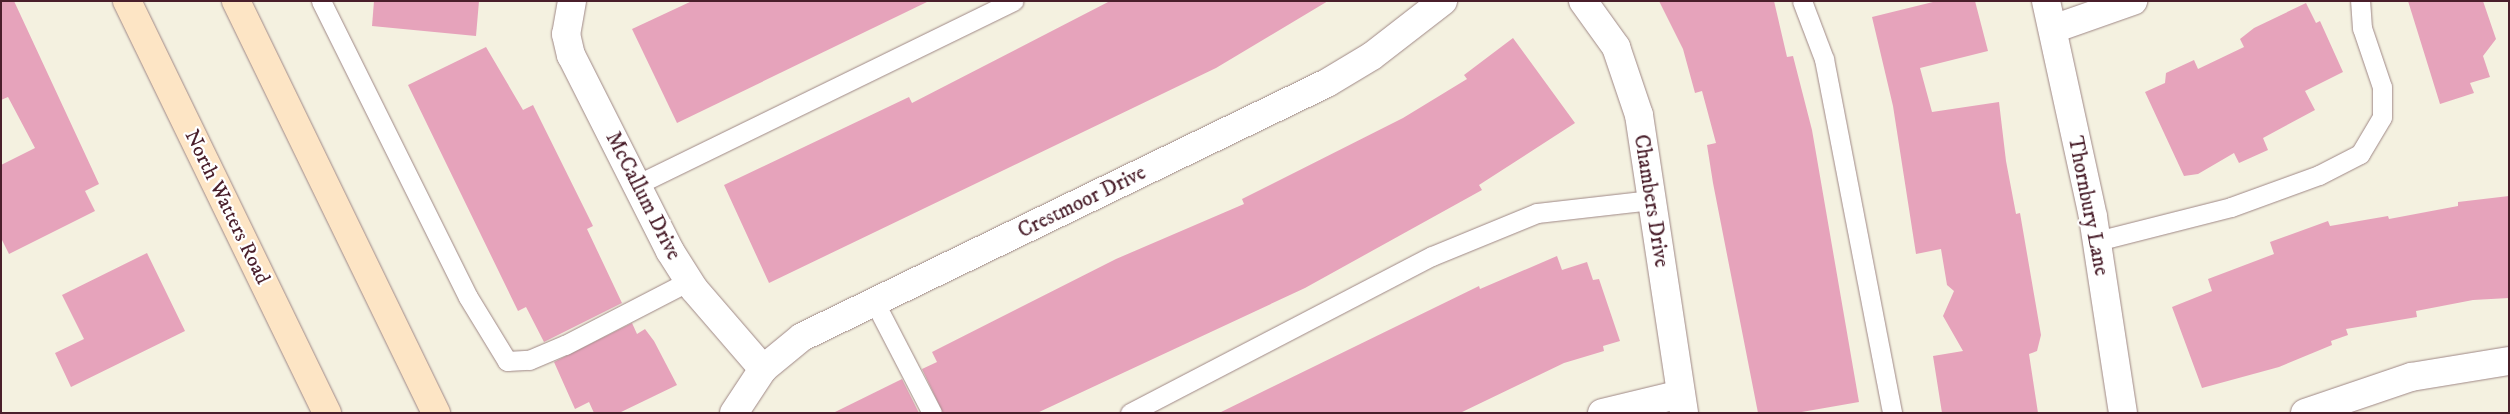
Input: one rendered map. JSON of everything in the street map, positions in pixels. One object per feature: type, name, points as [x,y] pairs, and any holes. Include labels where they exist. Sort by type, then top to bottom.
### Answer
[{"type":"main road","name":"North Watters Road","points":[[127,1],[327,413]]},
{"type":"main road","points":[[236,1],[436,413]]},
{"type":"street","name":"Crestmoor Drive","points":[[734,413],[763,369],[802,337],[1327,83],[1372,56],[1443,1]]},
{"type":"street","name":"Chambers Drive","points":[[1583,1],[1616,47],[1638,116],[1682,403]]},
{"type":"street","name":"Thornbury Lane","points":[[2046,1],[2097,242],[2123,413]]},
{"type":"street","points":[[2053,29],[2134,1]]},
{"type":"street","name":"McCallum Drive","points":[[572,2],[566,34],[571,55],[636,185],[689,281],[763,369]]},
{"type":"street","points":[[2305,413],[2411,377],[2509,361]]},
{"type":"street","points":[[1602,413],[1682,403]]},
{"type":"lane","points":[[322,1],[468,297],[507,361],[529,360],[689,281]]},
{"type":"lane","points":[[636,185],[1014,1]]},
{"type":"lane","points":[[1802,1],[1824,59],[1892,413]]},
{"type":"lane","points":[[2097,242],[2231,207],[2319,175],[2360,154],[2382,117],[2382,87],[2362,28],[2360,1]]},
{"type":"lane","points":[[1130,413],[1432,256],[1537,213],[1651,200]]},
{"type":"lane","points":[[874,301],[932,413]]},
{"type":"building","points":[[1,1],[14,1],[99,184],[85,191],[95,211],[9,254],[1,238],[1,165],[35,148],[8,97],[1,100]]},
{"type":"building","points":[[374,1],[479,1],[476,36],[372,26]]},
{"type":"building","points":[[692,1],[929,1],[677,123],[632,29]]},
{"type":"building","points":[[1110,1],[1328,1],[1216,68],[769,283],[724,185],[909,97],[912,103]]},
{"type":"building","points":[[1659,1],[1774,1],[1787,57],[1793,56],[1812,130],[1859,402],[1796,413],[1758,413],[1707,145],[1716,143],[1702,91],[1695,93],[1683,49]]},
{"type":"building","points":[[1937,1],[1975,1],[1988,51],[1920,68],[1932,112],[1999,102],[2006,161],[2016,214],[2020,213],[2041,335],[2037,351],[2029,354],[2038,413],[1942,413],[1933,356],[1963,351],[1943,316],[1954,291],[1947,285],[1941,249],[1916,254],[1893,106],[1872,17]]},
{"type":"building","points":[[2408,1],[2483,1],[2496,39],[2483,56],[2490,77],[2470,83],[2474,93],[2440,104]]},
{"type":"building","points":[[2306,3],[2316,23],[2320,21],[2343,72],[2305,91],[2315,110],[2263,138],[2268,150],[2239,163],[2234,153],[2198,174],[2184,176],[2145,92],[2165,83],[2166,73],[2194,60],[2198,69],[2244,47],[2240,39],[2254,28]]},
{"type":"building","points":[[1513,38],[1575,123],[1479,185],[1482,190],[1305,288],[1037,413],[943,413],[922,369],[937,362],[932,352],[1116,259],[1244,204],[1242,199],[1403,118],[1467,79],[1464,75]]},
{"type":"building","points":[[486,47],[523,110],[533,105],[593,226],[587,229],[622,303],[544,342],[526,307],[518,311],[408,85]]},
{"type":"building","points":[[2509,196],[2509,298],[2473,300],[2416,311],[2417,317],[2346,329],[2348,335],[2331,341],[2332,345],[2279,367],[2202,388],[2172,307],[2212,291],[2208,279],[2274,254],[2270,242],[2328,221],[2330,226],[2388,216],[2389,219],[2458,206],[2458,202]]},
{"type":"building","points":[[147,253],[185,331],[71,387],[55,353],[84,339],[62,295]]},
{"type":"building","points":[[1557,256],[1562,270],[1587,262],[1593,280],[1599,279],[1620,341],[1603,346],[1604,351],[1564,363],[1460,413],[1219,413],[1479,286],[1480,289]]},
{"type":"building","points":[[632,323],[637,334],[645,329],[654,341],[677,385],[619,413],[594,413],[589,402],[575,409],[554,362]]},
{"type":"building","points":[[902,379],[919,413],[833,413]]}]
